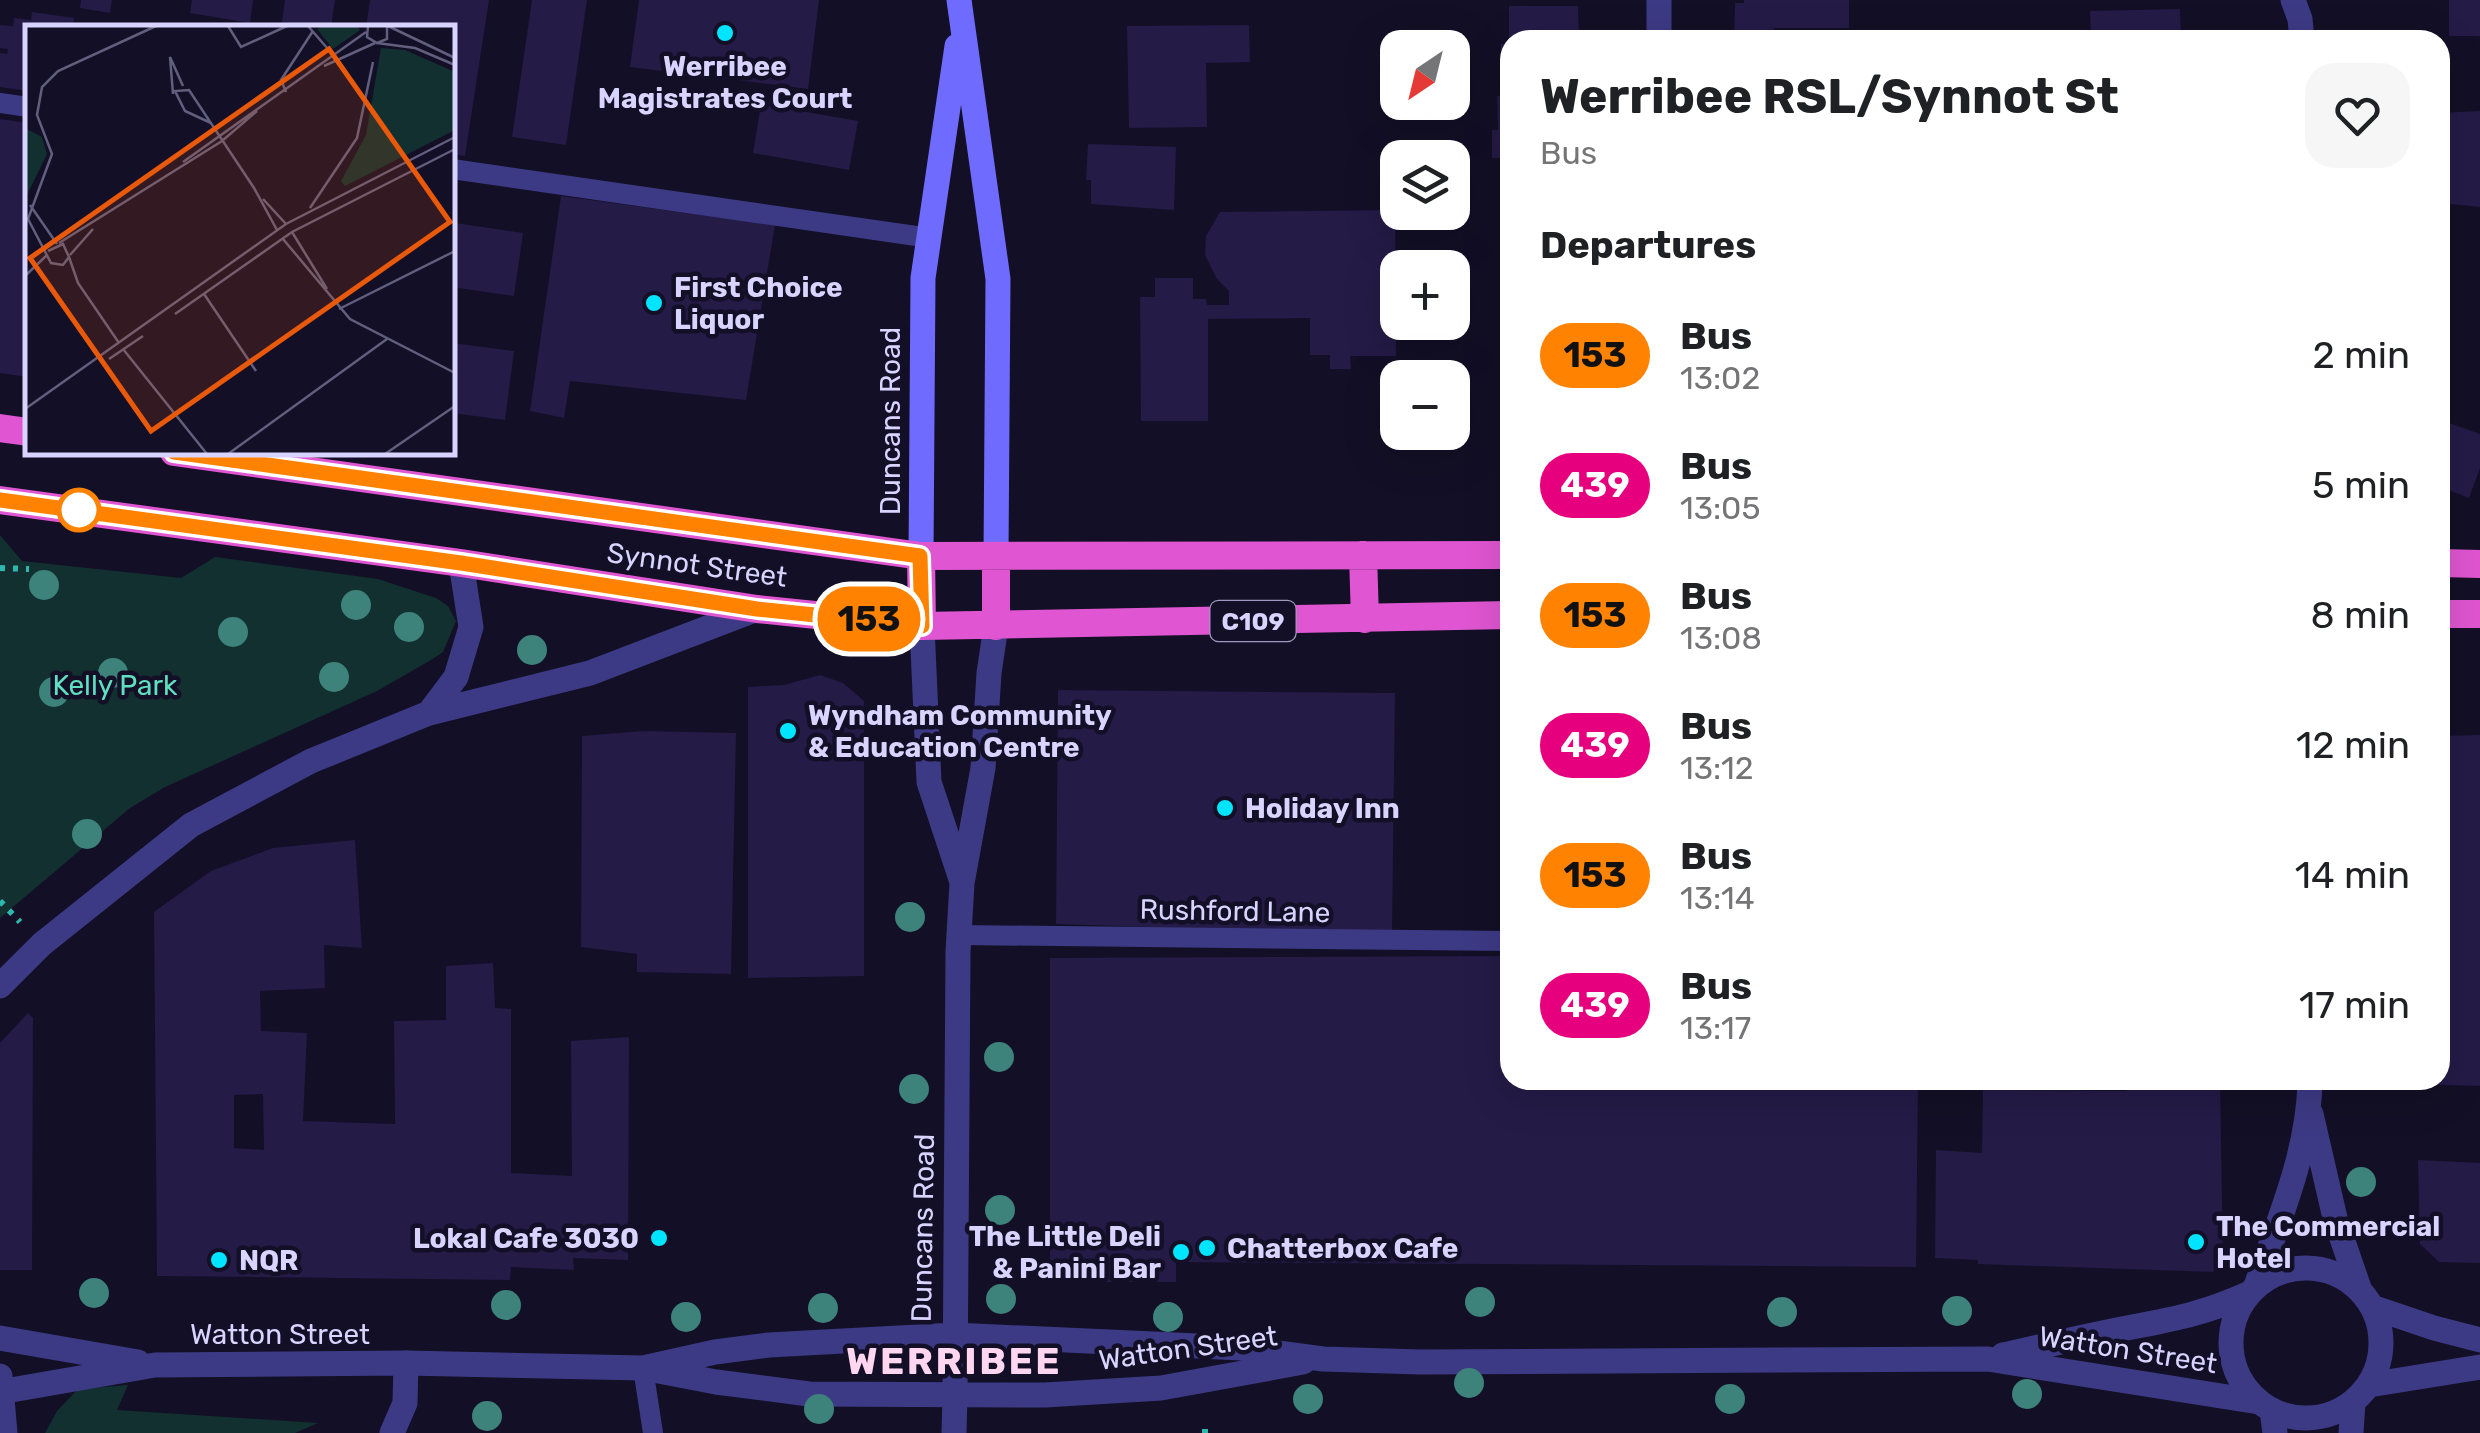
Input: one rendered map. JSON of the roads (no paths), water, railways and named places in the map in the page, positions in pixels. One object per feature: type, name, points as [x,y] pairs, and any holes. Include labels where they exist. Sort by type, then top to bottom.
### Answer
[{"type":"highway","points":[[0,428],[25,432]]},
{"type":"highway","name":"Synnot Street","points":[[196,455],[920,556],[1500,555]]},
{"type":"highway","name":"Synnot Street","points":[[0,500],[461,563],[757,609],[922,626],[1500,615]]},
{"type":"highway","name":"Duncans Road","points":[[920,556],[922,626]]},
{"type":"highway","name":"Duncans Road","points":[[996,556],[996,626]]},
{"type":"highway","points":[[1362,556],[1365,619]]},
{"type":"highway","points":[[2450,563],[2480,564]]},
{"type":"highway","points":[[2450,614],[2480,614]]},
{"type":"main road","name":"Duncans Road","points":[[920,556],[924,278],[960,8]]},
{"type":"main road","name":"Duncans Road","points":[[960,8],[998,280],[996,556]]},
{"type":"street","points":[[1659,0],[1659,30]]},
{"type":"street","points":[[2293,0],[2301,30]]},
{"type":"street","points":[[430,713],[456,678],[471,626],[461,563]]},
{"type":"street","points":[[0,986],[42,944],[191,825],[311,761],[430,713],[590,673],[757,609]]},
{"type":"street","name":"Duncans Road","points":[[922,626],[929,782],[962,883]]},
{"type":"street","name":"Duncans Road","points":[[954,1433],[959,935],[962,883],[983,768],[996,626]]},
{"type":"street","points":[[2310,1090],[2310,1109],[2297,1170],[2230,1338],[2233,1362],[2243,1384],[2269,1415],[2314,1418],[2334,1413],[2361,1394],[2480,1367]]},
{"type":"street","points":[[2310,1109],[2336,1218],[2365,1298],[2380,1326],[2382,1347],[2378,1367],[2361,1394],[2351,1433]]},
{"type":"street","points":[[2252,1290],[2275,1274],[2296,1268],[2320,1268],[2340,1276],[2365,1298],[2480,1340]]},
{"type":"street","name":"Watton Street","points":[[642,1368],[769,1345],[954,1335],[1242,1348],[1323,1358],[1420,1362],[1988,1358],[2183,1319],[2210,1311],[2252,1290]]},
{"type":"street","name":"Watton Street","points":[[0,1338],[155,1366]]},
{"type":"street","name":"Watton Street","points":[[1,1392],[155,1366],[406,1364],[642,1368],[809,1394],[1046,1395],[1161,1388],[1323,1358]]},
{"type":"street","name":"Watton Street","points":[[1988,1358],[2269,1415]]},
{"type":"street","name":"Watton Street","points":[[392,1433],[405,1404],[406,1364]]},
{"type":"street","points":[[0,1376],[5,1433]]},
{"type":"lane","points":[[0,103],[25,107]]},
{"type":"lane","points":[[455,168],[930,238]]},
{"type":"lane","name":"Rushford Lane","points":[[959,935],[1500,940]]},
{"type":"lane","points":[[642,1368],[653,1433]]},
{"type":"place","name":"Werribee Magistrates Court","points":[[725,33]]},
{"type":"place","name":"First Choice Liquor","points":[[654,303]]},
{"type":"place","name":"Wyndham Community & Education Centre","points":[[788,731]]},
{"type":"place","name":"Holiday Inn","points":[[1225,808]]},
{"type":"place","name":"Lokal Cafe 3030","points":[[659,1238]]},
{"type":"place","name":"The Commercial Hotel","points":[[2196,1242]]},
{"type":"place","name":"Chatterbox Cafe","points":[[1207,1248]]},
{"type":"place","name":"The Little Deli & Panini Bar","points":[[1181,1252]]},
{"type":"place","name":"NQR","points":[[219,1260]]},
{"type":"district","name":"WERRIBEE","points":[[954,1361]]},
{"type":"park label","name":"Kelly Park","points":[[115,685]]}]
